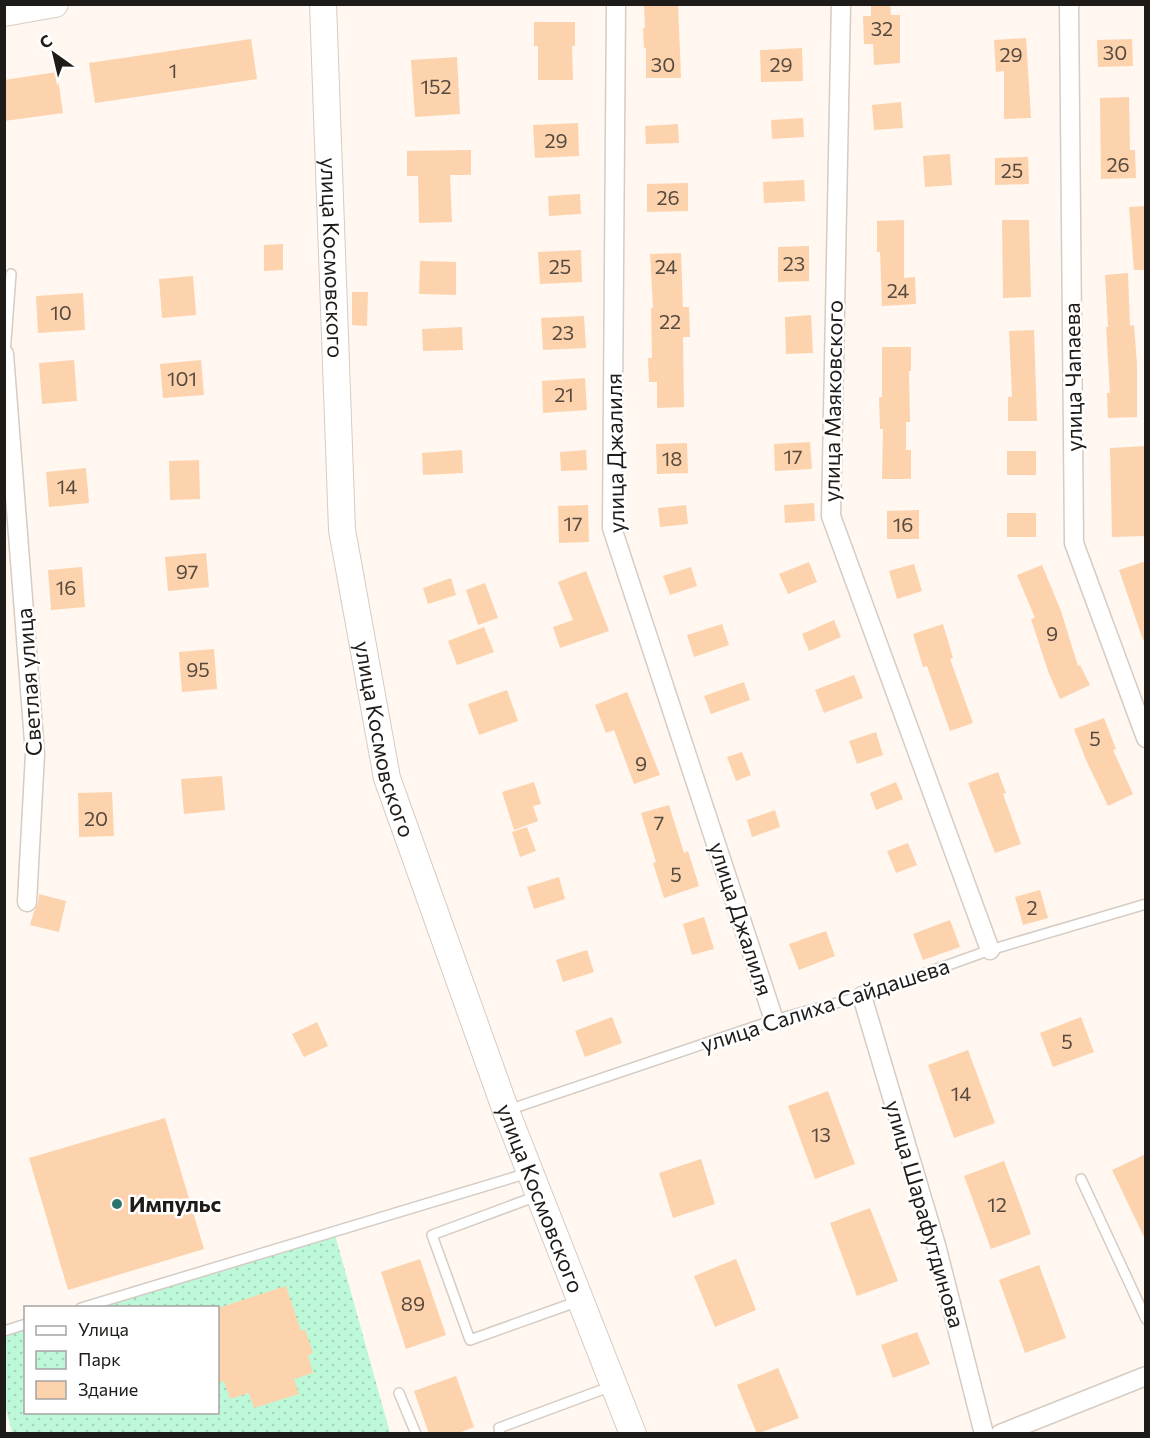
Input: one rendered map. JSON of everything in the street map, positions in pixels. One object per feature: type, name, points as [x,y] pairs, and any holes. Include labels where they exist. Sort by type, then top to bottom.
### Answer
[{"type":"main road","points":[[4,13],[55,4]]},
{"type":"main road","name":"улица Космовского","points":[[323,4],[342,530],[387,778],[506,1111],[633,1434]]},
{"type":"street","name":"улица Джалиля","points":[[616,4],[612,528],[774,1020]]},
{"type":"street","name":"улица Маяковского","points":[[841,4],[831,516],[990,950]]},
{"type":"street","name":"улица Чапаева","points":[[1069,4],[1074,543],[1146,738]]},
{"type":"street","name":"Светлая улица","points":[[5,354],[35,754],[27,902]]},
{"type":"street","name":"улица Шарафутдинова","points":[[862,996],[936,1245],[984,1434]]},
{"type":"street","points":[[1000,1434],[1146,1376]]},
{"type":"lane","points":[[5,354],[11,274]]},
{"type":"lane","name":"улица Салиха Сайдашева","points":[[506,1111],[774,1020],[862,996],[990,950],[1146,904]]},
{"type":"lane","points":[[1081,1179],[1146,1319]]},
{"type":"lane","points":[[535,1184],[432,1235],[470,1341],[581,1300]]},
{"type":"lane","points":[[88,1306],[535,1184]]},
{"type":"lane","points":[[4,1330],[24,1325]]},
{"type":"lane","points":[[500,1434],[499,1428],[614,1385]]},
{"type":"lane","points":[[399,1393],[416,1434]]},
{"type":"green space","points":[[334,1231],[390,1433],[12,1433],[5,1405],[4,1327],[24,1321],[24,1414],[219,1414],[219,1306],[76,1306]]},
{"type":"building","points":[[644,4],[678,4],[681,78],[646,78]]},
{"type":"building","points":[[871,4],[890,4],[891,15],[900,15],[900,63],[874,65],[873,44],[864,44],[863,16],[871,16]]},
{"type":"building","points":[[534,22],[575,22],[575,46],[572,46],[573,80],[538,80],[538,46],[534,46]]},
{"type":"building","points":[[1026,38],[1031,118],[1004,119],[1004,71],[996,72],[994,40]]},
{"type":"building","points":[[251,39],[257,79],[95,103],[89,63]]},
{"type":"building","points":[[1132,39],[1133,66],[1098,67],[1097,40]]},
{"type":"building","points":[[802,48],[803,81],[761,82],[760,50]]},
{"type":"building","points":[[457,57],[460,114],[415,117],[411,60]]},
{"type":"building","points":[[57,72],[63,113],[4,121],[4,80]]},
{"type":"building","points":[[1129,97],[1130,150],[1135,150],[1136,178],[1101,179],[1100,98]]},
{"type":"building","points":[[901,102],[903,128],[874,130],[872,105]]},
{"type":"building","points":[[803,118],[804,137],[772,139],[771,120]]},
{"type":"building","points":[[578,123],[579,156],[535,158],[533,125]]},
{"type":"building","points":[[678,124],[679,143],[646,144],[645,126]]},
{"type":"building","points":[[471,150],[471,175],[450,175],[452,222],[419,223],[418,176],[407,176],[407,151]]},
{"type":"building","points":[[950,154],[952,185],[925,187],[923,156]]},
{"type":"building","points":[[1028,157],[1029,184],[995,185],[995,158]]},
{"type":"building","points":[[804,180],[805,201],[764,203],[763,182]]},
{"type":"building","points":[[688,183],[688,211],[647,212],[647,184]]},
{"type":"building","points":[[580,194],[581,214],[549,216],[548,196]]},
{"type":"building","points":[[1146,206],[1146,270],[1134,270],[1129,207]]},
{"type":"building","points":[[904,220],[904,278],[915,277],[916,304],[882,306],[880,252],[877,252],[877,221]]},
{"type":"building","points":[[1002,220],[1029,220],[1031,297],[1003,298]]},
{"type":"building","points":[[283,244],[283,270],[264,271],[264,245]]},
{"type":"building","points":[[809,246],[809,281],[778,282],[778,247]]},
{"type":"building","points":[[581,250],[582,282],[540,284],[538,252]]},
{"type":"building","points":[[681,253],[683,307],[689,307],[690,337],[683,337],[684,407],[657,408],[657,382],[649,382],[648,358],[652,358],[651,308],[653,308],[650,254]]},
{"type":"building","points":[[420,261],[456,262],[456,295],[419,294]]},
{"type":"building","points":[[1128,273],[1130,326],[1134,325],[1137,364],[1137,417],[1108,418],[1107,393],[1110,393],[1105,275]]},
{"type":"building","points":[[193,276],[196,315],[162,318],[159,279]]},
{"type":"building","points":[[352,292],[368,292],[367,326],[352,325]]},
{"type":"building","points":[[83,293],[85,330],[38,333],[36,296]]},
{"type":"building","points":[[811,315],[813,353],[786,354],[785,317]]},
{"type":"building","points":[[584,316],[586,348],[543,350],[541,318]]},
{"type":"building","points":[[462,327],[463,350],[423,351],[422,329]]},
{"type":"building","points":[[1034,330],[1037,421],[1008,421],[1008,397],[1012,397],[1009,331]]},
{"type":"building","points":[[882,347],[911,347],[910,422],[906,422],[906,450],[911,450],[911,479],[882,479],[883,429],[880,429],[879,397],[882,397]]},
{"type":"building","points":[[74,360],[77,401],[42,404],[39,363]]},
{"type":"building","points":[[201,360],[204,395],[163,398],[160,364]]},
{"type":"building","points":[[585,378],[587,410],[543,413],[542,381]]},
{"type":"building","points":[[810,442],[812,469],[775,471],[774,444]]},
{"type":"building","points":[[687,443],[688,473],[657,474],[656,444]]},
{"type":"building","points":[[1146,446],[1146,536],[1112,537],[1110,448]]},
{"type":"building","points":[[462,450],[463,473],[423,475],[422,453]]},
{"type":"building","points":[[586,450],[587,470],[561,471],[560,452]]},
{"type":"building","points":[[1007,451],[1036,451],[1036,475],[1007,475]]},
{"type":"building","points":[[199,460],[200,499],[170,500],[169,461]]},
{"type":"building","points":[[86,468],[89,503],[49,507],[46,472]]},
{"type":"building","points":[[814,503],[815,521],[785,523],[784,505]]},
{"type":"building","points":[[588,505],[589,542],[559,543],[558,506]]},
{"type":"building","points":[[686,505],[688,524],[660,527],[658,508]]},
{"type":"building","points":[[919,510],[919,539],[887,539],[887,511]]},
{"type":"building","points":[[1007,513],[1036,513],[1036,537],[1007,537]]},
{"type":"building","points":[[206,553],[209,587],[168,591],[165,557]]},
{"type":"building","points":[[1146,561],[1146,639],[1143,640],[1119,570]]},
{"type":"building","points":[[809,562],[817,582],[788,594],[779,574]]},
{"type":"building","points":[[914,564],[922,591],[897,599],[889,571]]},
{"type":"building","points":[[1042,565],[1061,611],[1078,666],[1080,665],[1090,685],[1060,699],[1031,619],[1035,618],[1017,575]]},
{"type":"building","points":[[82,567],[85,607],[51,610],[48,570]]},
{"type":"building","points":[[691,567],[697,586],[670,595],[663,576]]},
{"type":"building","points":[[586,571],[609,631],[560,648],[553,627],[573,620],[558,582]]},
{"type":"building","points":[[451,578],[456,595],[428,604],[423,588]]},
{"type":"building","points":[[485,583],[498,618],[478,625],[466,590]]},
{"type":"building","points":[[834,620],[841,637],[809,651],[802,634]]},
{"type":"building","points":[[722,624],[729,645],[694,657],[687,635]]},
{"type":"building","points":[[943,624],[953,658],[950,659],[973,723],[950,731],[927,666],[923,667],[913,634]]},
{"type":"building","points":[[484,627],[494,652],[457,665],[448,641]]},
{"type":"building","points":[[214,649],[217,689],[182,692],[179,652]]},
{"type":"building","points":[[854,675],[863,698],[824,713],[815,690]]},
{"type":"building","points":[[744,682],[750,700],[711,714],[704,696]]},
{"type":"building","points":[[507,690],[518,721],[479,735],[468,704]]},
{"type":"building","points":[[627,692],[660,775],[634,784],[614,730],[606,733],[595,705]]},
{"type":"building","points":[[1104,718],[1116,749],[1113,750],[1133,794],[1108,806],[1074,729]]},
{"type":"building","points":[[876,732],[883,755],[857,764],[849,741]]},
{"type":"building","points":[[742,752],[751,775],[736,781],[727,757]]},
{"type":"building","points":[[998,772],[1006,793],[1003,794],[1021,844],[995,853],[968,783]]},
{"type":"building","points":[[222,776],[225,810],[184,814],[181,779]]},
{"type":"building","points":[[534,782],[541,804],[533,806],[538,821],[514,830],[502,792]]},
{"type":"building","points":[[896,782],[903,799],[876,810],[870,793]]},
{"type":"building","points":[[112,792],[114,836],[79,837],[78,793]]},
{"type":"building","points":[[669,805],[684,853],[688,851],[699,886],[664,898],[641,813]]},
{"type":"building","points":[[775,810],[780,827],[752,837],[747,820]]},
{"type":"building","points":[[527,827],[536,851],[520,857],[512,832]]},
{"type":"building","points":[[908,843],[917,865],[896,873],[887,851]]},
{"type":"building","points":[[559,877],[565,899],[534,909],[527,887]]},
{"type":"building","points":[[1040,890],[1048,918],[1023,925],[1015,897]]},
{"type":"building","points":[[39,894],[66,901],[59,932],[30,925]]},
{"type":"building","points":[[704,917],[714,949],[692,955],[683,924]]},
{"type":"building","points":[[950,920],[960,947],[923,960],[913,934]]},
{"type":"building","points":[[826,931],[835,956],[799,970],[789,944]]},
{"type":"building","points":[[587,950],[594,972],[563,982],[556,960]]},
{"type":"building","points":[[612,1017],[622,1043],[585,1057],[575,1031]]},
{"type":"building","points":[[1081,1017],[1094,1052],[1053,1067],[1040,1033]]},
{"type":"building","points":[[317,1022],[328,1046],[304,1057],[292,1034]]},
{"type":"building","points":[[968,1050],[995,1123],[954,1138],[928,1065]]},
{"type":"building","points":[[828,1091],[855,1164],[815,1179],[788,1106]]},
{"type":"building","name":"Импульс","points":[[165,1118],[204,1249],[68,1290],[29,1158]]},
{"type":"building","points":[[1146,1154],[1146,1241],[1112,1170]]},
{"type":"building","points":[[701,1159],[715,1204],[673,1218],[659,1173]]},
{"type":"building","points":[[1004,1161],[1031,1234],[991,1249],[964,1176]]},
{"type":"building","points":[[870,1208],[898,1281],[857,1296],[830,1223]]},
{"type":"building","points":[[420,1259],[446,1335],[406,1349],[381,1272]]},
{"type":"building","points":[[736,1259],[756,1310],[715,1327],[694,1276]]},
{"type":"building","points":[[1039,1265],[1066,1338],[1025,1353],[999,1280]]},
{"type":"building","points":[[286,1286],[301,1331],[305,1329],[313,1353],[308,1355],[313,1373],[294,1379],[299,1394],[254,1408],[249,1393],[230,1399],[224,1381],[219,1383],[219,1308]]},
{"type":"building","points":[[917,1332],[930,1364],[893,1378],[881,1345]]},
{"type":"building","points":[[778,1368],[799,1418],[757,1434],[737,1385]]},
{"type":"building","points":[[456,1376],[474,1427],[456,1434],[429,1434],[414,1391]]},
{"type":"place","name":"Импульс","points":[[117,1204]]}]
